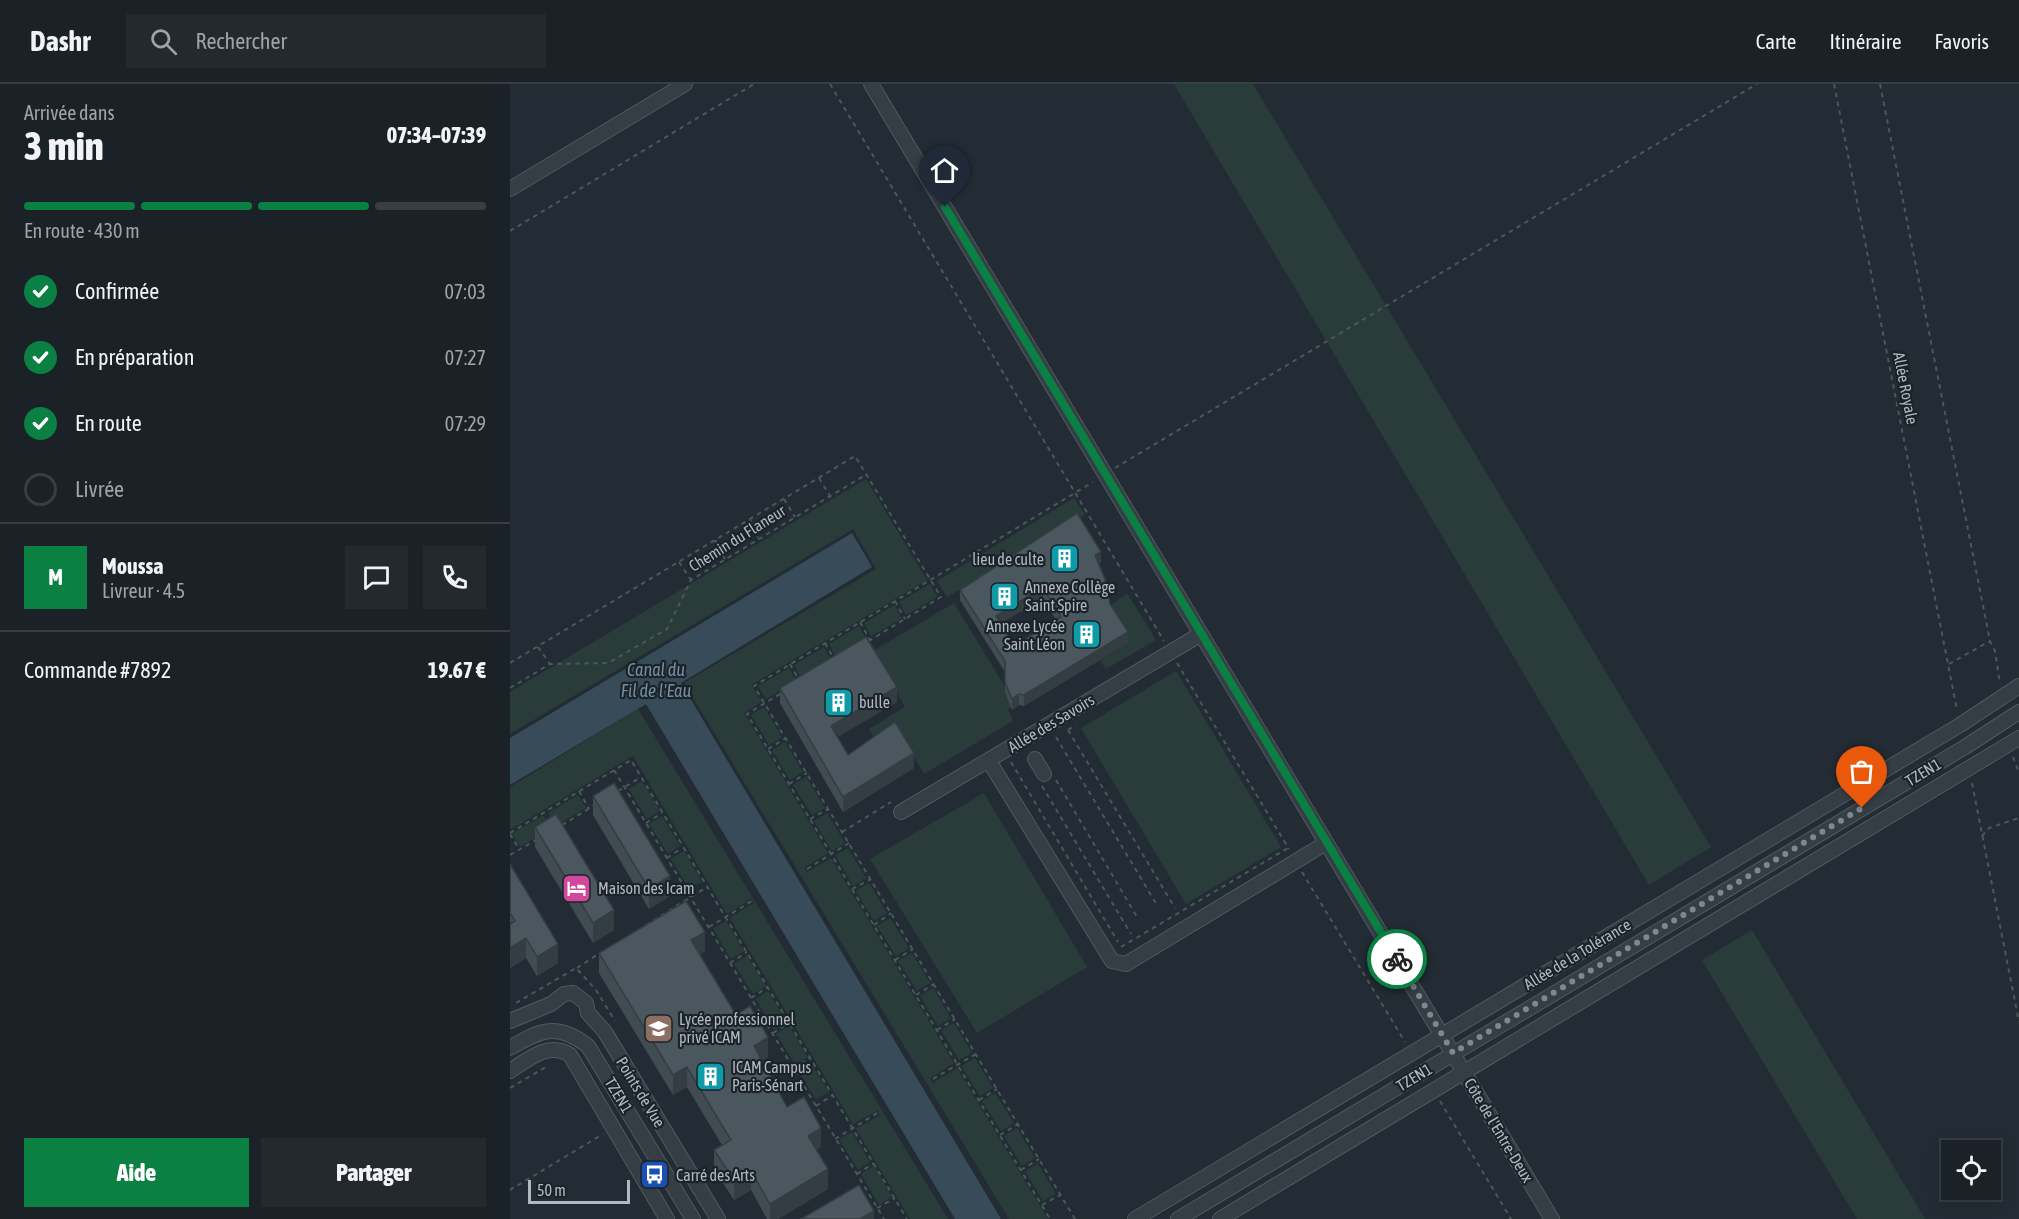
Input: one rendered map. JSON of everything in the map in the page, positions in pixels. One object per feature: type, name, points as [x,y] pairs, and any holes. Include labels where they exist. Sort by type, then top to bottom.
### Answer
[{"type":"street","points":[[510,189],[685,84]]},
{"type":"street","name":"Côte de l'Entre-Deux","points":[[871,84],[1552,1219]]},
{"type":"street","name":"Allée des Savoirs","points":[[901,812],[1201,634]]},
{"type":"street","name":"Allée de la Tolérance","points":[[1134,1219],[1960,725],[2019,686]]},
{"type":"street","name":"TZEN1","points":[[1178,1219],[1965,747],[2019,712]]},
{"type":"street","points":[[1220,1219],[2019,738]]},
{"type":"street","points":[[1035,759],[1044,774]]},
{"type":"street","points":[[989,761],[1112,961],[1119,963],[1126,964],[1326,843]]},
{"type":"street","name":"Points de Vue","points":[[510,1021],[551,1004],[557,998],[573,993],[586,1003],[588,1013],[605,1032],[718,1219]]},
{"type":"street","points":[[551,1004],[551,1020],[560,1049]]},
{"type":"street","points":[[510,1048],[538,1031],[554,1032]]},
{"type":"street","name":"TZEN1","points":[[554,1032],[576,1037],[588,1046],[693,1219]]},
{"type":"street","points":[[510,1071],[547,1050],[560,1049],[570,1055],[667,1219]]},
{"type":"path","points":[[510,231],[754,84]]},
{"type":"path","points":[[1074,1219],[754,686],[1757,84]]},
{"type":"path","name":"Allée Royale","points":[[1834,84],[1954,696]]},
{"type":"path","name":"Allée Royale","points":[[1880,84],[1990,641],[1995,651],[1999,671]]},
{"type":"path","points":[[510,663],[855,456],[941,597],[862,645]]},
{"type":"path","name":"Chemin du Flaneur","points":[[512,687],[550,664],[608,663],[667,629],[691,580],[867,474]]},
{"type":"path","points":[[819,478],[830,496]]},
{"type":"path","points":[[784,499],[795,517]]},
{"type":"path","points":[[750,520],[758,538]]},
{"type":"path","points":[[715,540],[725,559]]},
{"type":"path","points":[[679,562],[691,580]]},
{"type":"path","points":[[895,601],[905,619]]},
{"type":"path","points":[[860,622],[870,640]]},
{"type":"path","points":[[1949,664],[1990,641]]},
{"type":"path","points":[[825,643],[835,661]]},
{"type":"path","points":[[538,647],[550,664]]},
{"type":"path","points":[[790,664],[800,682]]},
{"type":"path","points":[[510,680],[512,687]]},
{"type":"path","points":[[783,693],[747,714],[1050,1219]]},
{"type":"path","points":[[1077,726],[1055,738],[1157,905]]},
{"type":"path","points":[[1068,730],[1176,909]]},
{"type":"path","points":[[768,749],[786,738]]},
{"type":"path","points":[[1017,759],[1010,763],[1121,948],[1288,848]]},
{"type":"path","points":[[519,850],[510,833],[631,760],[907,1219]]},
{"type":"path","points":[[614,770],[884,1219]]},
{"type":"path","points":[[789,784],[807,773]]},
{"type":"path","points":[[1044,774],[1137,917]]},
{"type":"path","points":[[1044,774],[1131,934]]},
{"type":"path","points":[[616,792],[641,777]]},
{"type":"path","points":[[579,791],[590,809]]},
{"type":"path","points":[[1975,801],[2019,1022]]},
{"type":"path","points":[[555,829],[598,803]]},
{"type":"path","points":[[810,819],[828,809]]},
{"type":"path","points":[[544,812],[550,820]]},
{"type":"path","points":[[646,823],[663,812]]},
{"type":"path","points":[[1982,837],[1989,828],[2019,818]]},
{"type":"path","points":[[510,855],[537,839]]},
{"type":"path","points":[[807,869],[849,843]]},
{"type":"path","points":[[667,858],[684,847]]},
{"type":"path","points":[[852,889],[871,879]]},
{"type":"path","points":[[634,933],[707,887]]},
{"type":"path","points":[[709,927],[752,901]]},
{"type":"path","points":[[874,925],[891,914]]},
{"type":"path","points":[[895,960],[912,949]]},
{"type":"path","points":[[576,968],[605,950]]},
{"type":"path","points":[[730,963],[747,952]]},
{"type":"path","points":[[916,995],[934,984]]},
{"type":"path","points":[[751,998],[768,987]]},
{"type":"path","points":[[937,1030],[955,1019]]},
{"type":"path","points":[[772,1033],[789,1023]]},
{"type":"path","points":[[933,1079],[976,1054]]},
{"type":"path","points":[[794,1068],[810,1058]]},
{"type":"path","points":[[510,1088],[548,1065]]},
{"type":"path","points":[[978,1100],[996,1089]]},
{"type":"path","points":[[816,1106],[833,1095]]},
{"type":"path","points":[[836,1138],[879,1112]]},
{"type":"path","points":[[1000,1135],[1018,1124]]},
{"type":"path","points":[[510,1190],[613,1127]]},
{"type":"path","points":[[1021,1170],[1039,1159]]},
{"type":"path","points":[[856,1174],[874,1163]]},
{"type":"path","points":[[1042,1205],[1060,1195]]},
{"type":"path","points":[[877,1208],[895,1198]]},
{"type":"shaded area","points":[[1174,84],[1253,84],[1711,847],[1649,885]]},
{"type":"shaded area","points":[[866,479],[927,580],[751,685],[762,702],[744,713],[828,853],[804,868],[807,872],[831,858],[954,1063],[930,1078],[933,1083],[957,1068],[1048,1219],[1009,1219],[684,683],[876,569],[853,529],[510,734],[510,692]]},
{"type":"shaded area","points":[[1074,498],[1085,515],[947,597],[937,581]]},
{"type":"shaded area","points":[[930,584],[937,597],[906,615],[899,602]]},
{"type":"shaded area","points":[[1127,593],[1156,640],[1106,669],[1100,661],[1128,643],[1110,615],[1111,605]]},
{"type":"shaded area","points":[[954,603],[1016,705],[1008,709],[1013,721],[924,774],[899,731],[878,744],[869,729],[905,707],[873,651]]},
{"type":"shaded area","points":[[895,605],[902,619],[871,636],[864,623]]},
{"type":"shaded area","points":[[859,626],[867,640],[836,657],[829,644]]},
{"type":"shaded area","points":[[824,647],[832,661],[801,678],[794,665]]},
{"type":"shaded area","points":[[789,668],[796,681],[766,699],[758,686]]},
{"type":"shaded area","points":[[1176,671],[1281,847],[1186,904],[1081,728]]},
{"type":"shaded area","points":[[764,707],[782,737],[769,745],[751,715]]},
{"type":"shaded area","points":[[638,709],[948,1219],[910,1219],[856,1129],[880,1115],[878,1110],[853,1124],[730,918],[754,903],[751,899],[727,914],[633,756],[510,830],[510,787]]},
{"type":"shaded area","points":[[785,742],[803,772],[790,780],[772,750]]},
{"type":"shaded area","points":[[806,777],[825,808],[812,815],[793,785]]},
{"type":"shaded area","points":[[642,781],[660,811],[647,819],[629,789]]},
{"type":"shaded area","points":[[984,793],[1087,967],[977,1033],[870,859]]},
{"type":"shaded area","points":[[578,795],[586,808],[555,826],[548,813]]},
{"type":"shaded area","points":[[827,813],[845,843],[832,851],[814,821]]},
{"type":"shaded area","points":[[543,815],[551,829],[520,847],[512,834]]},
{"type":"shaded area","points":[[662,816],[680,846],[668,854],[649,824]]},
{"type":"shaded area","points":[[848,848],[866,878],[853,886],[835,855]]},
{"type":"shaded area","points":[[684,851],[702,882],[689,889],[671,859]]},
{"type":"shaded area","points":[[869,883],[887,913],[874,921],[856,891]]},
{"type":"shaded area","points":[[890,918],[909,948],[896,956],[877,926]]},
{"type":"shaded area","points":[[726,921],[744,951],[731,959],[713,929]]},
{"type":"shaded area","points":[[1752,930],[1925,1219],[1857,1219],[1702,960]]},
{"type":"shaded area","points":[[912,953],[930,983],[917,991],[898,961]]},
{"type":"shaded area","points":[[747,956],[766,986],[753,994],[734,964]]},
{"type":"shaded area","points":[[933,988],[951,1018],[938,1026],[920,996]]},
{"type":"shaded area","points":[[768,991],[787,1022],[774,1030],[756,999]]},
{"type":"shaded area","points":[[954,1023],[972,1053],[959,1060],[941,1030]]},
{"type":"shaded area","points":[[789,1026],[808,1057],[795,1064],[776,1034]]},
{"type":"shaded area","points":[[975,1058],[993,1088],[980,1096],[961,1066]]},
{"type":"shaded area","points":[[810,1062],[829,1092],[816,1099],[797,1069]]},
{"type":"shaded area","points":[[995,1093],[1014,1123],[1001,1131],[982,1101]]},
{"type":"shaded area","points":[[1017,1128],[1035,1158],[1022,1166],[1004,1136]]},
{"type":"shaded area","points":[[852,1132],[870,1162],[858,1170],[839,1139]]},
{"type":"shaded area","points":[[1038,1164],[1056,1194],[1043,1201],[1025,1171]]},
{"type":"shaded area","points":[[874,1166],[892,1197],[879,1205],[861,1174]]},
{"type":"water","name":"Canal du Fil de l'Eau","points":[[852,533],[872,567],[681,683],[1001,1219],[955,1219],[646,704],[510,785],[510,738]]},
{"type":"building","points":[[1077,513],[1101,552],[1095,555],[1105,579],[1110,604],[1128,632],[1024,695],[1019,694],[1012,699],[1005,682],[1005,661],[960,590]],"holes":[[[1043,587],[1061,617],[1014,646],[996,616]]]},
{"type":"building","points":[[866,637],[897,687],[831,726],[848,755],[895,722],[914,753],[843,797],[780,688]]},
{"type":"building","points":[[614,783],[670,876],[649,889],[593,796]]},
{"type":"building","points":[[556,814],[614,910],[593,923],[535,827]]},
{"type":"building","points":[[510,864],[558,944],[537,957],[526,938],[510,948],[510,924],[515,921],[510,913]]},
{"type":"building","name":"ICAM Campus Paris-Sénart","points":[[686,901],[705,932],[691,940],[736,1015],[750,1006],[768,1037],[754,1046],[787,1107],[804,1097],[821,1128],[808,1136],[828,1169],[770,1204],[751,1171],[734,1180],[714,1150],[731,1140],[687,1067],[673,1075],[599,953]]},
{"type":"building","points":[[859,1185],[874,1211],[860,1219],[801,1219]]},
{"type":"way so far","points":[[1397,959],[1453,1053],[1862,808]]},
{"type":"place","name":"lieu de culte","points":[[1065,559]]},
{"type":"place","name":"Annexe Collège Saint Spire","points":[[1004,596]]},
{"type":"place","name":"Annexe Lycée Saint Léon","points":[[1086,635]]},
{"type":"place","name":"bulle","points":[[838,702]]},
{"type":"place","name":"Maison des Icam","points":[[577,888]]},
{"type":"place","name":"Lycée professionnel privé ICAM","points":[[658,1028]]},
{"type":"place","name":"ICAM Campus Paris-Sénart","points":[[711,1076]]},
{"type":"place","name":"Carré des Arts","points":[[655,1175]]},
{"type":"route","points":[[945,207],[1397,959]]}]
